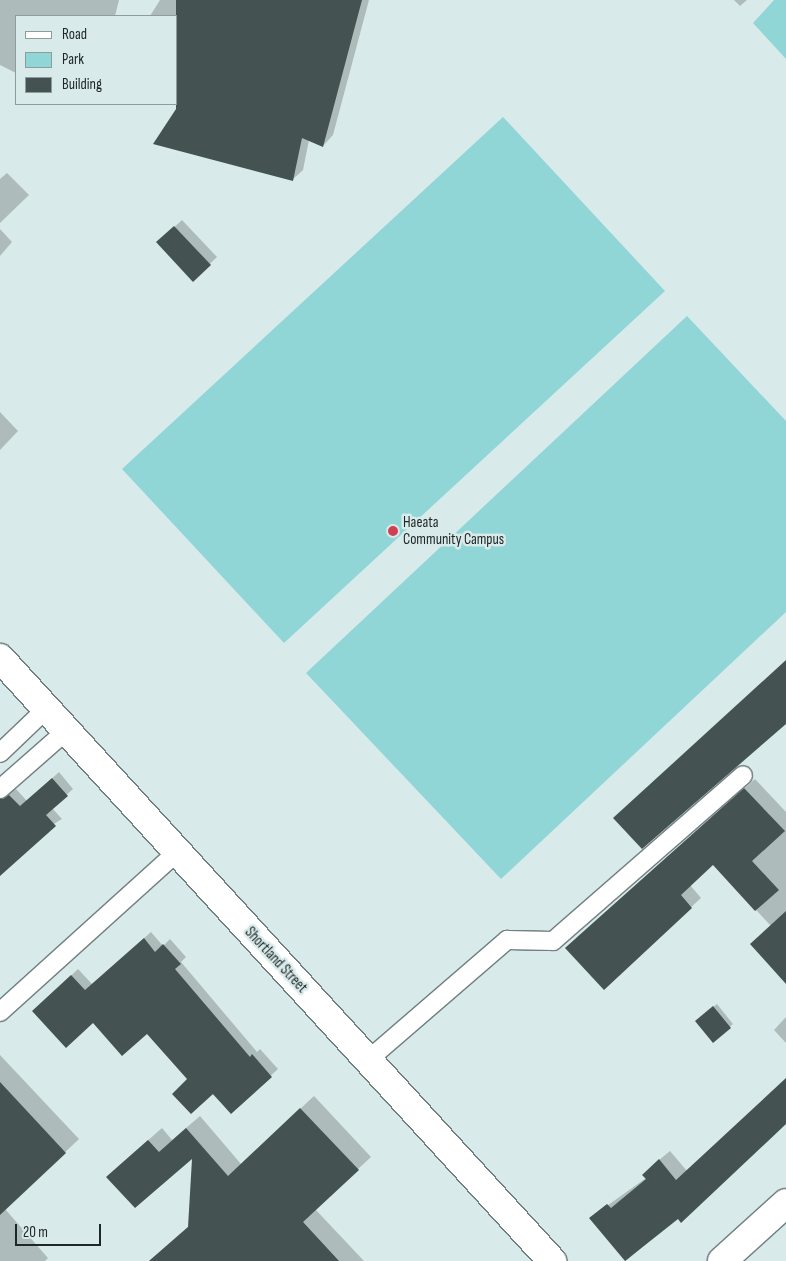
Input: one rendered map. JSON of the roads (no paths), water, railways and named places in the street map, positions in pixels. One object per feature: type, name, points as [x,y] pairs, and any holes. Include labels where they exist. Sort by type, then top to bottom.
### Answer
[{"type":"street","name":"Shortland Street","points":[[0,658],[552,1261]]},
{"type":"street","points":[[722,1261],[786,1202]]},
{"type":"lane","points":[[0,753],[46,709]]},
{"type":"lane","points":[[0,789],[66,731]]},
{"type":"lane","points":[[368,1060],[507,940],[553,941],[743,775]]},
{"type":"lane","points":[[0,1012],[178,852]]},
{"type":"place","name":"Haeata Community Campus","points":[[393,531]]}]
